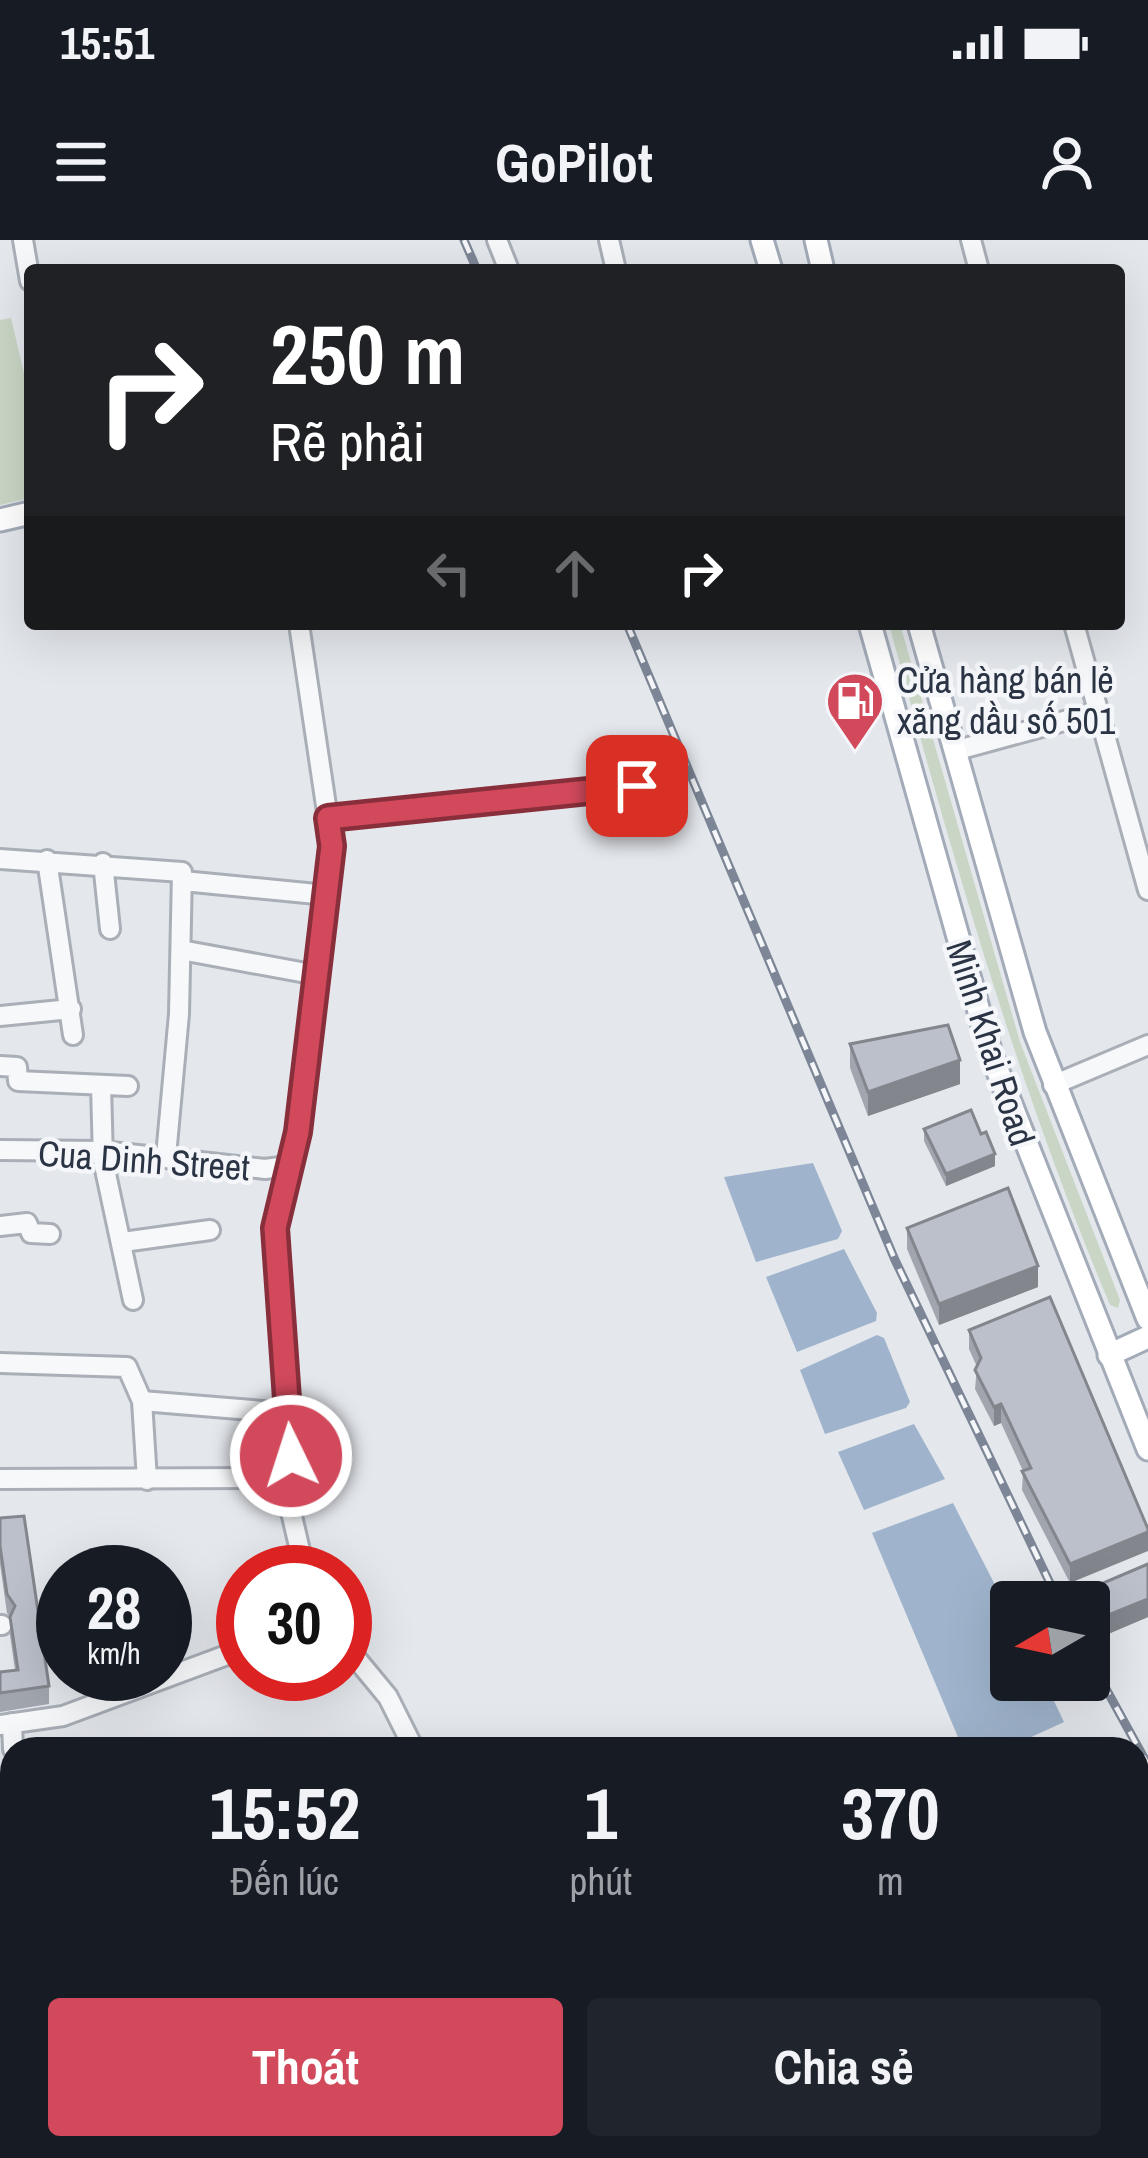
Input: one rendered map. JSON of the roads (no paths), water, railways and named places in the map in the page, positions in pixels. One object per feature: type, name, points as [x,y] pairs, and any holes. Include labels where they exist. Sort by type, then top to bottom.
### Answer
[{"type":"main road","name":"Minh Khai Road","points":[[872,630],[979,1017],[1148,1449]]},
{"type":"main road","name":"Minh Khai Road","points":[[921,630],[1053,1085],[1148,1319]]},
{"type":"main road","points":[[1109,1354],[1148,1337]]},
{"type":"street","points":[[299,1545],[284,1478],[291,1456],[275,1228],[298,1132],[327,895],[328,818],[300,630]]},
{"type":"street","points":[[1076,630],[1148,890]]},
{"type":"street","points":[[954,751],[1097,712]]},
{"type":"street","points":[[328,818],[637,786]]},
{"type":"street","points":[[0,860],[103,863],[182,872],[166,1156]]},
{"type":"street","points":[[47,860],[73,1035]]},
{"type":"street","points":[[103,863],[110,928]]},
{"type":"street","points":[[183,880],[327,895]]},
{"type":"street","points":[[181,950],[317,975]]},
{"type":"street","points":[[0,1016],[71,1009]]},
{"type":"street","points":[[1053,1085],[1148,1045]]},
{"type":"street","points":[[0,1066],[16,1067],[18,1081],[128,1086]]},
{"type":"street","points":[[100,1085],[102,1151],[133,1300]]},
{"type":"street","name":"Cua Dinh Street","points":[[0,1150],[102,1151],[265,1169],[287,1166]]},
{"type":"street","points":[[0,1226],[27,1223],[32,1233],[50,1234]]},
{"type":"street","points":[[123,1242],[210,1230]]},
{"type":"street","points":[[0,1364],[128,1367],[142,1401],[147,1480]]},
{"type":"street","points":[[142,1401],[288,1413]]},
{"type":"street","points":[[0,1479],[284,1478]]},
{"type":"street","points":[[6,1724],[63,1716],[216,1659]]},
{"type":"street","points":[[372,1678],[388,1697],[408,1737]]},
{"type":"water","points":[[813,1163],[842,1231],[838,1239],[756,1262],[724,1177]]},
{"type":"water","points":[[844,1249],[877,1313],[876,1321],[797,1352],[766,1277]]},
{"type":"water","points":[[877,1335],[884,1338],[910,1402],[906,1408],[825,1434],[800,1370]]},
{"type":"water","points":[[914,1424],[945,1479],[864,1510],[838,1452]]},
{"type":"water","points":[[953,1503],[993,1581],[990,1701],[1054,1701],[1064,1722],[1031,1737],[958,1737],[872,1533]]},
{"type":"railway","points":[[464,240],[474,264]]},
{"type":"railway","points":[[630,630],[895,1260],[1049,1581]]},
{"type":"railway","points":[[1110,1696],[1133,1737]]},
{"type":"place","name":"Cửa hàng bán lẻ xăng dầu số 501","points":[[855,752]]}]
